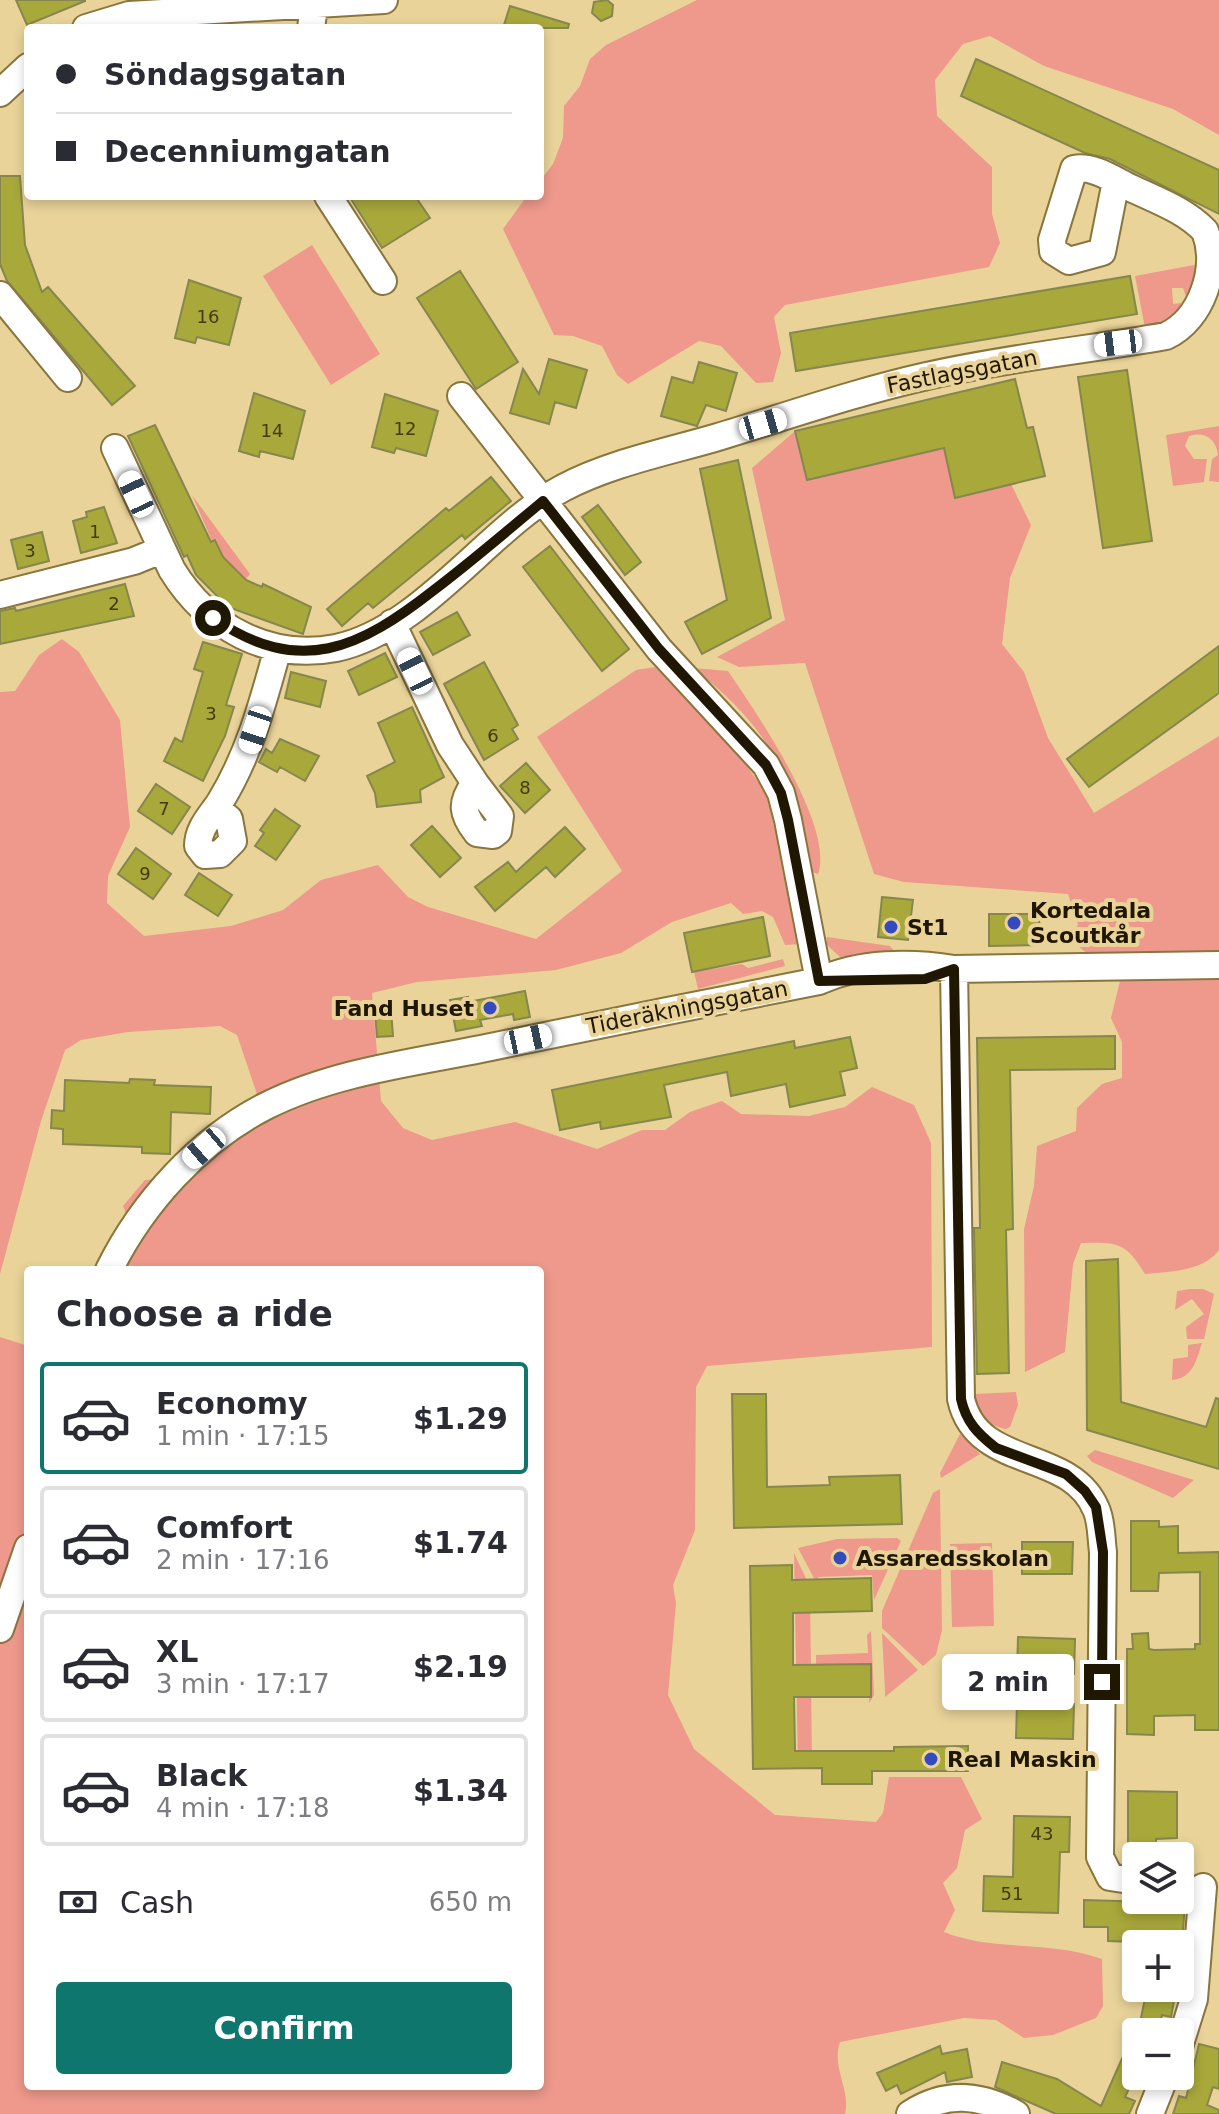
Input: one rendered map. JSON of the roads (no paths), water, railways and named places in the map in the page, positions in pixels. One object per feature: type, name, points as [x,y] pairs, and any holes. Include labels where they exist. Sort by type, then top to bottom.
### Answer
[{"type":"street","points":[[99,24],[129,15],[313,11],[384,0]]},
{"type":"street","points":[[0,93],[24,71]]},
{"type":"street","name":"Fastlagsgatan","points":[[115,448],[161,550],[183,587],[213,618],[232,632],[278,648],[336,648],[392,623],[543,501],[593,475],[891,384],[1045,354],[1166,336],[1177,331],[1199,314],[1211,296],[1217,268],[1212,241],[1185,214],[1116,181]]},
{"type":"street","points":[[331,200],[383,281]]},
{"type":"street","points":[[0,295],[68,378]]},
{"type":"street","points":[[461,396],[659,649],[766,765],[781,793],[788,820],[819,981]]},
{"type":"street","points":[[0,595],[134,561],[161,550]]},
{"type":"street","points":[[392,623],[450,745],[475,783]]},
{"type":"street","points":[[216,808],[249,748],[278,648]]},
{"type":"street","name":"Tideräkningsgatan","points":[[112,1266],[148,1209],[189,1162],[232,1127],[291,1095],[346,1078],[819,981],[841,971],[902,965],[954,969],[1219,965]]},
{"type":"street","points":[[954,969],[961,1399],[967,1419],[987,1441],[996,1448],[1066,1474],[1085,1491],[1098,1513],[1103,1552],[1100,1857],[1110,1877],[1122,1879]]},
{"type":"street","points":[[0,1629],[24,1560]]},
{"type":"street","points":[[1188,2018],[1194,1999],[1201,1886]]},
{"type":"street","points":[[1150,2114],[1159,2090]]},
{"type":"street","points":[[910,2114],[935,2101],[962,2096],[995,2103],[1016,2114]]},
{"type":"place","name":"Kortedala Scoutkår","points":[[1014,923]]},
{"type":"place","name":"St1","points":[[891,927]]},
{"type":"place","name":"Fand Huset","points":[[490,1008]]},
{"type":"place","name":"Assaredsskolan","points":[[840,1558]]},
{"type":"place","name":"Real Maskin","points":[[931,1759]]}]
